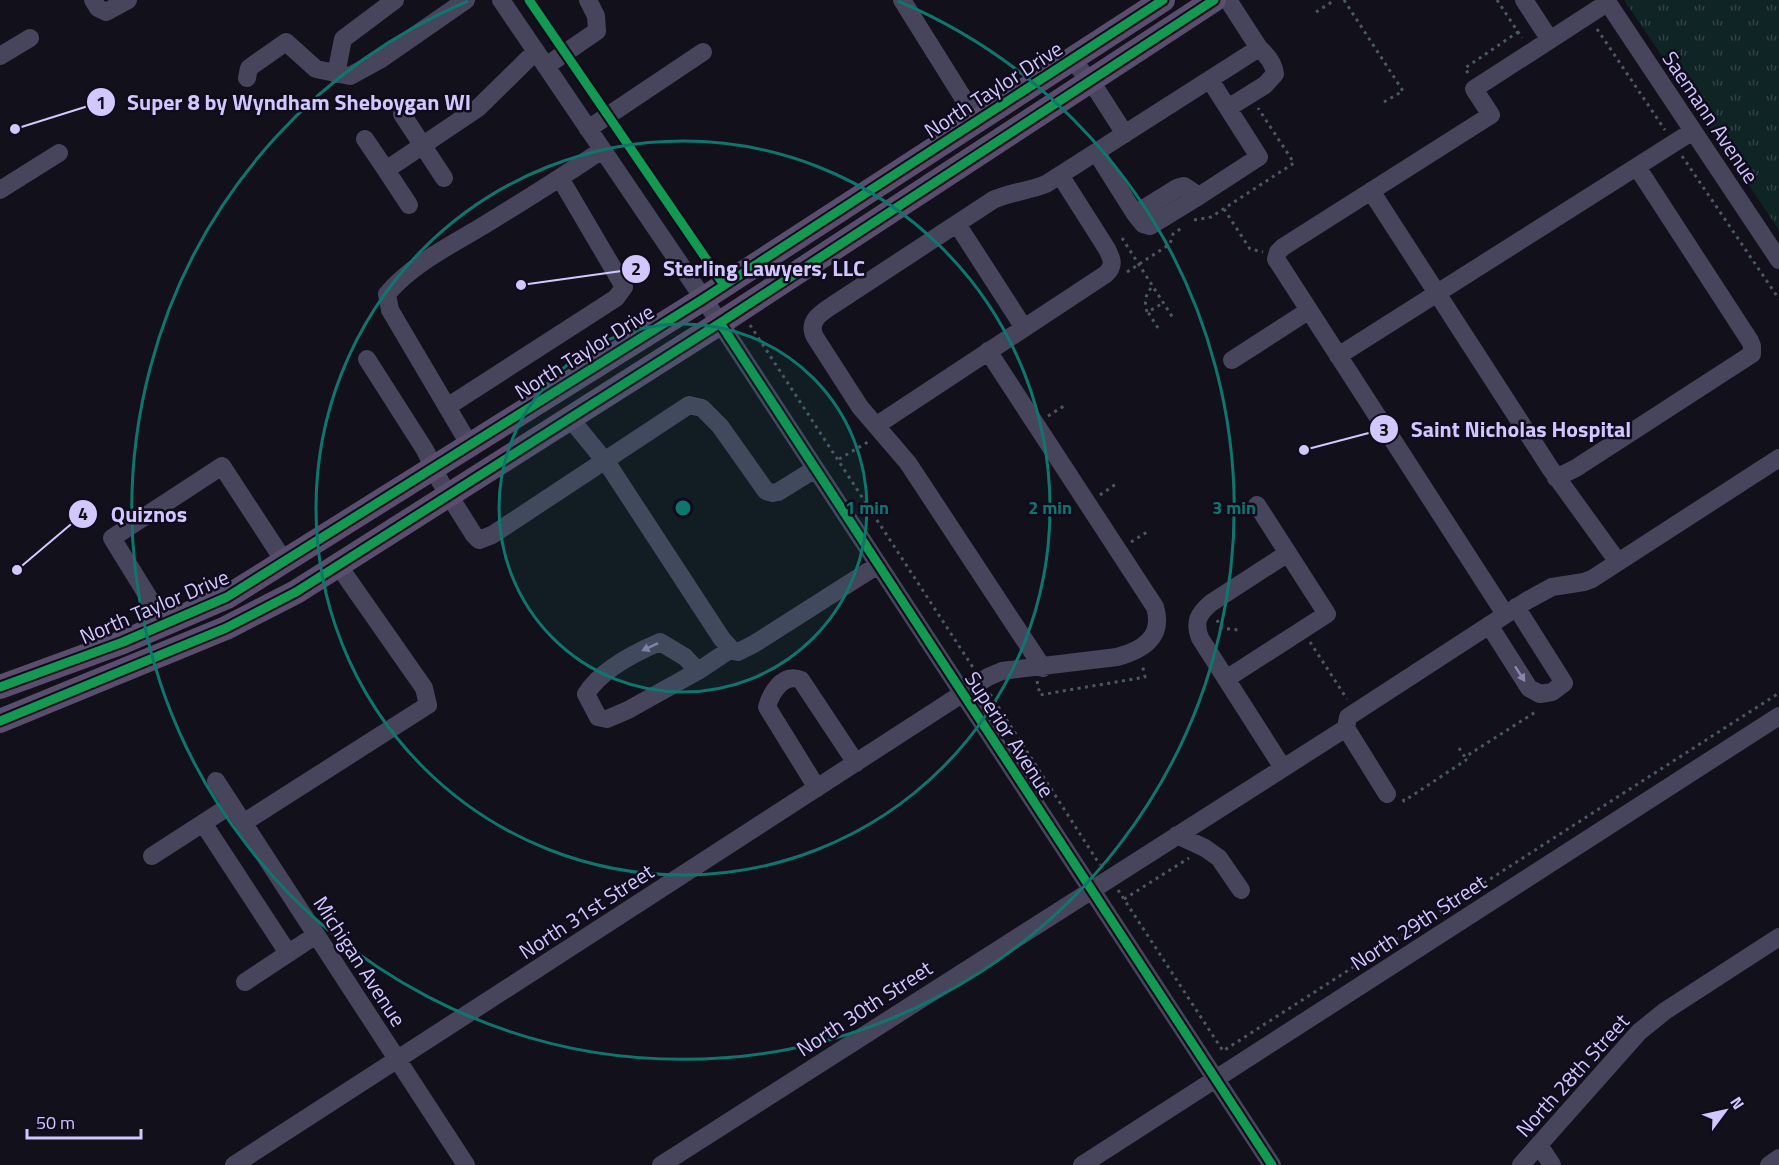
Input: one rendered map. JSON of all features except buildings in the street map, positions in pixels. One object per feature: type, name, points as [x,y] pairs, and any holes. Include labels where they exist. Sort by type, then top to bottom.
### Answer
[{"type":"main road","name":"North Taylor Drive","points":[[2,686],[123,642],[227,597],[703,299],[1163,0]]},
{"type":"main road","points":[[0,721],[226,628],[296,592],[720,323],[1214,0]]},
{"type":"street","points":[[93,0],[98,8],[106,12],[128,0]]},
{"type":"street","points":[[336,74],[343,39],[395,0]]},
{"type":"street","points":[[247,78],[249,68],[285,42],[316,69],[350,76],[381,59],[466,0]]},
{"type":"street","name":"Superior Avenue","points":[[501,0],[720,323],[1272,1165]]},
{"type":"street","points":[[386,170],[478,108],[541,58],[597,31],[596,16],[588,0]]},
{"type":"street","points":[[902,0],[977,120]]},
{"type":"street","points":[[1228,0],[1275,68],[1275,74],[1265,85],[1228,108]]},
{"type":"street","points":[[1524,0],[1550,40]]},
{"type":"street","points":[[1489,625],[1529,688],[1539,694],[1552,692],[1564,683],[1510,611],[1338,356],[1279,264],[1277,256],[1283,247],[1491,115],[1474,90],[1606,1]]},
{"type":"street","name":"Saemann Avenue","points":[[1606,1],[1779,260]]},
{"type":"street","points":[[0,56],[30,38]]},
{"type":"street","points":[[1039,673],[908,463],[860,408],[814,337],[812,324],[821,313],[999,197],[1034,189],[1060,175],[1259,48]]},
{"type":"street","points":[[588,129],[703,52]]},
{"type":"street","points":[[1072,59],[1125,134]]},
{"type":"street","points":[[1096,152],[1139,219],[1177,188],[1184,186],[1199,196],[1259,157],[1210,80]]},
{"type":"street","points":[[402,114],[444,178]]},
{"type":"street","points":[[1338,356],[1693,131]]},
{"type":"street","points":[[365,139],[409,205]]},
{"type":"street","points":[[469,444],[390,310],[387,294],[398,280],[602,150]]},
{"type":"street","points":[[0,190],[59,153]]},
{"type":"street","points":[[1557,478],[1752,354],[1750,341],[1637,167]]},
{"type":"street","points":[[877,425],[1112,268],[1114,243],[1060,175]]},
{"type":"street","points":[[447,407],[616,298],[624,287],[560,178]]},
{"type":"street","points":[[1371,191],[1557,478],[1617,562]]},
{"type":"street","points":[[957,224],[1024,327]]},
{"type":"street","points":[[1232,360],[1308,311]]},
{"type":"street","name":"North 31st Street","points":[[234,1165],[996,673],[1039,673],[1127,655],[1151,640],[1158,618],[1155,607],[988,351]]},
{"type":"street","points":[[367,359],[425,450],[448,495],[474,535],[482,540],[689,405],[702,408],[720,426],[766,491],[778,492],[815,469]]},
{"type":"street","points":[[569,417],[604,459],[722,639],[731,649],[738,652],[754,644],[878,565]]},
{"type":"street","points":[[1393,793],[1346,728],[1348,717],[1510,611],[1552,587],[1592,579],[1779,458]]},
{"type":"street","points":[[165,624],[112,538],[222,466],[284,561]]},
{"type":"street","points":[[1226,679],[1328,614],[1257,505]]},
{"type":"street","points":[[1283,768],[1196,629],[1197,619],[1208,606],[1288,554]]},
{"type":"street","points":[[243,823],[428,705],[424,688],[338,565]]},
{"type":"street","points":[[698,671],[685,657],[660,642],[612,669],[593,683],[586,694],[598,717],[607,719],[628,710],[698,671],[731,649]]},
{"type":"street","points":[[817,788],[767,707],[771,694],[789,678],[801,680],[856,763]]},
{"type":"street","name":"North 29th Street","points":[[1082,1165],[1779,716]]},
{"type":"street","name":"North 30th Street","points":[[661,1165],[1346,728]]},
{"type":"street","name":"Michigan Avenue","points":[[216,781],[466,1165]]},
{"type":"street","points":[[152,856],[231,805]]},
{"type":"street","points":[[203,823],[288,954]]},
{"type":"street","points":[[1177,835],[1205,848],[1219,858],[1241,890]]},
{"type":"street","points":[[245,982],[316,935]]},
{"type":"street","name":"North 28th Street","points":[[1521,1165],[1639,1032],[1665,1011],[1779,937]]},
{"type":"street","points":[[1539,1145],[1552,1165]]},
{"type":"street","points":[[1769,1165],[1779,1158]]},
{"type":"path","points":[[1316,12],[1335,0]]},
{"type":"path","points":[[1344,0],[1403,91],[1384,102]]},
{"type":"path","points":[[1497,0],[1532,52]]},
{"type":"path","points":[[1478,87],[1465,69],[1518,32]]},
{"type":"path","points":[[1120,277],[1170,244],[1173,234],[1196,219],[1211,217],[1294,163],[1252,100]]},
{"type":"path","points":[[1224,209],[1250,249],[1277,256]]},
{"type":"path","points":[[1139,219],[1114,243],[1139,264],[1173,318]]},
{"type":"path","points":[[1152,286],[1145,302],[1158,328]]},
{"type":"path","points":[[1148,312],[1163,303]]},
{"type":"path","points":[[1044,418],[1067,404]]},
{"type":"path","points":[[1096,497],[1116,484]]},
{"type":"path","points":[[1127,545],[1147,532]]},
{"type":"path","points":[[1208,606],[1221,628],[1238,630]]},
{"type":"path","points":[[1303,630],[1355,711]]},
{"type":"path","points":[[1039,673],[1040,695],[1145,677],[1142,660]]},
{"type":"path","points":[[990,694],[997,691]]},
{"type":"path","points":[[1464,757],[1541,708]]},
{"type":"path","points":[[1393,793],[1404,801],[1466,760],[1459,748]]},
{"type":"path","points":[[1124,898],[1205,848]]},
{"type":"green space","points":[[1624,0],[1779,0],[1779,230]]},
{"type":"cycle path","points":[[529,0],[724,285]]},
{"type":"cycle path","points":[[0,687],[123,642],[227,597],[703,299],[1163,0]]},
{"type":"cycle path","points":[[0,721],[226,628],[296,592],[720,323],[1214,0]]},
{"type":"cycle path","points":[[720,323],[1272,1165]]},
{"type":"place","name":"Super 8 by Wyndham Sheboygan WI","points":[[15,129]]},
{"type":"place","name":"Sterling Lawyers, LLC","points":[[521,285]]},
{"type":"place","name":"Saint Nicholas Hospital","points":[[1304,450]]},
{"type":"place","name":"Quiznos","points":[[17,570]]}]
